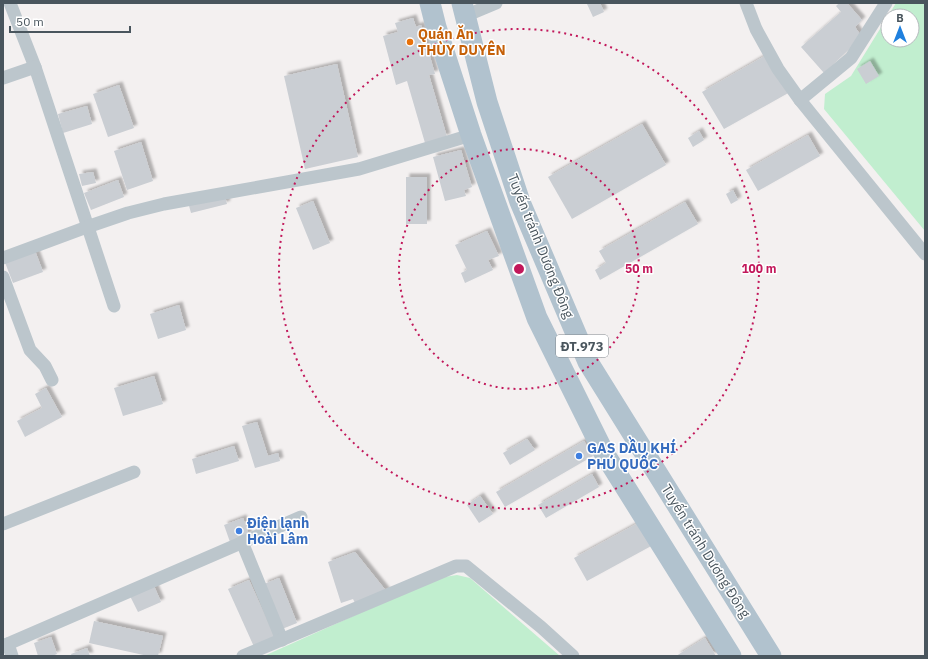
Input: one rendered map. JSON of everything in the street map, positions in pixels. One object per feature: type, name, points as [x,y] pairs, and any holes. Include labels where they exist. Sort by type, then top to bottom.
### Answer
[{"type":"main road","name":"Tuyến tránh Dương Đông","points":[[430,3],[436,27],[471,135],[537,318],[604,453],[731,656]]},
{"type":"main road","name":"Tuyến tránh Dương Đông","points":[[463,10],[487,102],[520,202],[588,362],[771,656]]},
{"type":"main road","points":[[436,27],[463,10]]},
{"type":"street","points":[[10,3],[35,66],[114,306]]},
{"type":"street","points":[[463,10],[496,3]]},
{"type":"street","points":[[746,3],[756,29],[778,69],[800,100],[925,254]]},
{"type":"street","points":[[800,100],[851,58],[886,3]]},
{"type":"street","points":[[3,78],[35,66]]},
{"type":"street","points":[[3,258],[128,213],[164,204],[359,169],[471,135]]},
{"type":"street","points":[[3,276],[30,350],[45,366],[52,380]]},
{"type":"street","points":[[3,524],[134,472]]},
{"type":"street","points":[[8,649],[242,542],[301,517]]},
{"type":"street","points":[[242,542],[282,640]]},
{"type":"street","points":[[243,656],[456,566],[466,566],[541,627],[573,656]]},
{"type":"green space","points":[[896,3],[925,3],[925,231],[824,109],[825,94],[851,76],[880,29],[880,48],[920,48],[920,8],[893,8]]},
{"type":"green space","points":[[457,575],[470,578],[560,656],[264,656],[438,578]]},
{"type":"building","points":[[600,3],[604,12],[593,17],[587,4]]},
{"type":"building","points":[[839,3],[847,3],[862,20],[855,27],[862,37],[824,73],[801,47],[841,12],[836,6]]},
{"type":"building","points":[[413,18],[416,27],[421,25],[435,74],[429,75],[447,137],[425,143],[407,81],[396,85],[383,36],[398,32],[395,23]]},
{"type":"building","points":[[768,54],[790,92],[724,129],[702,92]]},
{"type":"building","points":[[870,61],[879,76],[866,84],[857,69]]},
{"type":"building","points":[[337,64],[358,157],[305,169],[284,76]]},
{"type":"building","points":[[119,85],[134,128],[108,137],[93,94]]},
{"type":"building","points":[[87,106],[92,124],[63,133],[58,114]]},
{"type":"building","points":[[642,124],[666,165],[572,219],[548,177]]},
{"type":"building","points":[[699,131],[704,140],[693,147],[688,138]]},
{"type":"building","points":[[808,135],[820,156],[758,191],[746,170]]},
{"type":"building","points":[[141,142],[153,181],[127,190],[114,151]]},
{"type":"building","points":[[461,150],[472,187],[464,190],[466,196],[445,201],[433,157]]},
{"type":"building","points":[[93,172],[96,183],[82,186],[79,174]]},
{"type":"building","points":[[406,177],[427,177],[427,224],[406,224]]},
{"type":"building","points":[[118,180],[124,197],[91,210],[84,193]]},
{"type":"building","points":[[733,190],[738,200],[731,204],[726,194]]},
{"type":"building","points":[[224,193],[227,204],[191,213],[188,202]]},
{"type":"building","points":[[313,201],[330,243],[313,250],[296,208]]},
{"type":"building","points":[[685,202],[698,224],[600,280],[595,270],[606,263],[599,251]]},
{"type":"building","points":[[487,231],[499,256],[488,260],[493,270],[465,283],[461,273],[467,270],[455,245]]},
{"type":"building","points":[[34,248],[43,272],[13,283],[4,260]]},
{"type":"building","points":[[179,305],[186,330],[158,339],[150,314]]},
{"type":"building","points":[[154,376],[163,404],[123,416],[114,388]]},
{"type":"building","points":[[46,388],[62,417],[25,437],[17,421],[42,408],[35,394]]},
{"type":"building","points":[[257,422],[268,456],[278,453],[280,461],[255,468],[242,426]]},
{"type":"building","points":[[527,439],[535,450],[510,465],[503,453]]},
{"type":"building","points":[[584,441],[593,456],[505,507],[496,492]]},
{"type":"building","points":[[234,446],[239,461],[196,474],[192,459]]},
{"type":"building","points":[[592,474],[599,487],[546,518],[538,505]]},
{"type":"building","points":[[480,496],[493,514],[479,523],[467,505]]},
{"type":"building","points":[[243,518],[249,535],[230,542],[224,525]]},
{"type":"building","points":[[640,522],[653,545],[587,581],[574,558]]},
{"type":"building","points":[[355,552],[387,592],[355,603],[353,599],[341,603],[328,562]]},
{"type":"building","points":[[279,578],[297,623],[282,629],[264,584]]},
{"type":"building","points":[[249,580],[276,640],[255,649],[228,589]]},
{"type":"building","points":[[154,586],[161,602],[138,612],[130,596]]},
{"type":"building","points":[[94,621],[163,636],[158,656],[148,656],[89,643]]},
{"type":"building","points":[[51,637],[57,654],[52,656],[38,656],[34,643]]},
{"type":"building","points":[[705,638],[716,656],[676,656]]},
{"type":"building","points":[[87,648],[90,656],[72,656],[71,654]]},
{"type":"place","name":"Quán Ăn THÙY DUYÊN","points":[[410,42]]},
{"type":"place","name":"GAS DẦU KHÍ PHÚ QUỐC","points":[[579,456]]},
{"type":"place","name":"Điện lạnh Hoài Lâm","points":[[239,531]]}]
